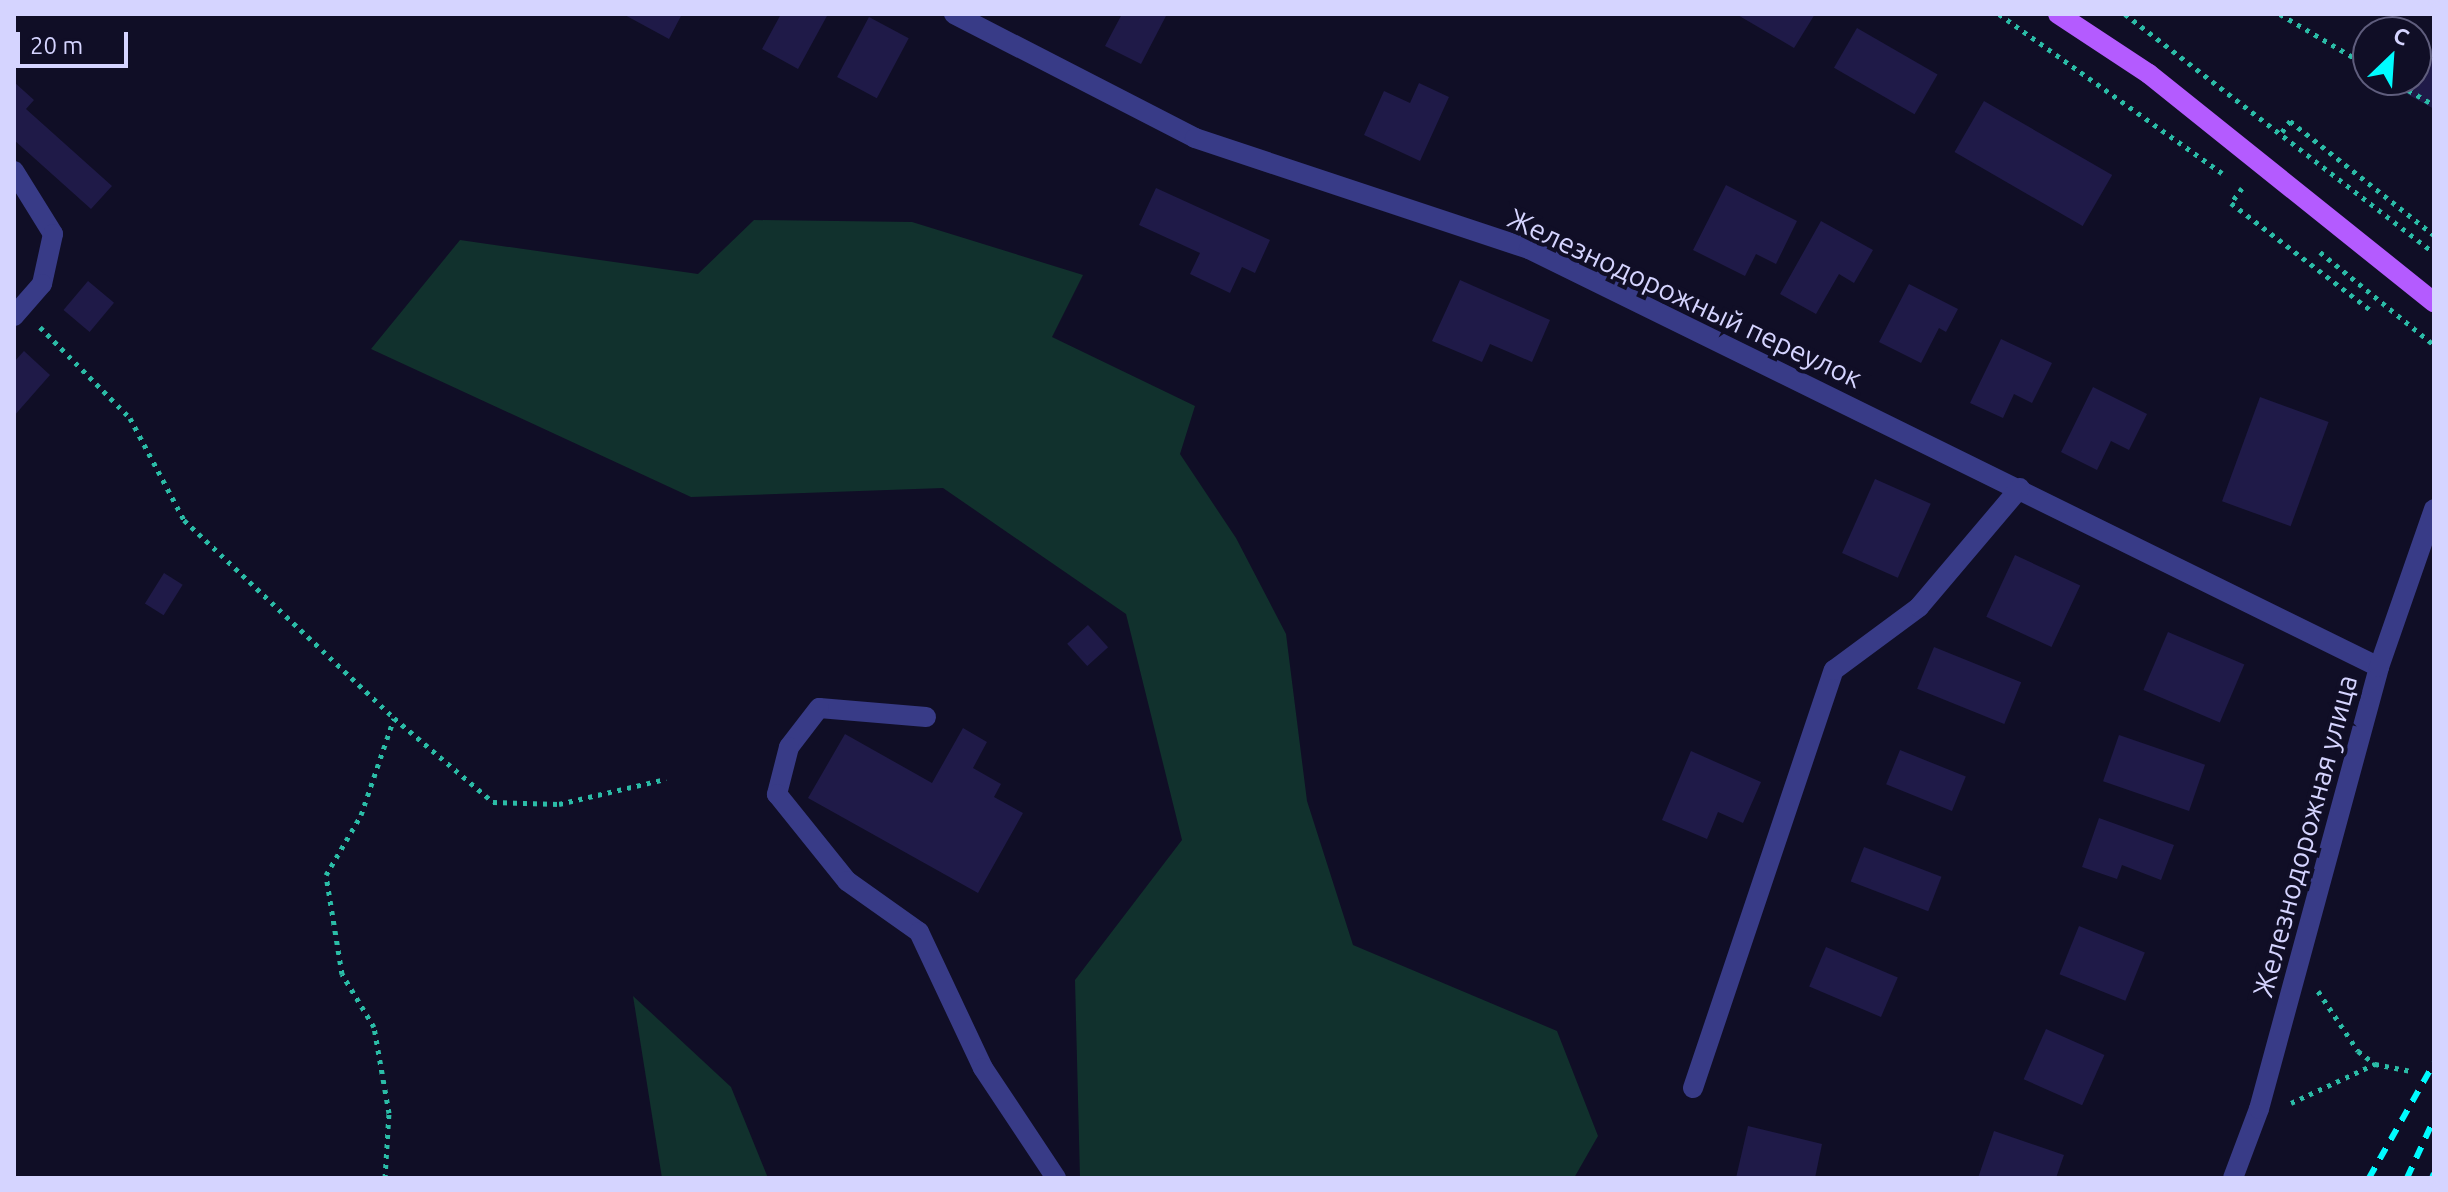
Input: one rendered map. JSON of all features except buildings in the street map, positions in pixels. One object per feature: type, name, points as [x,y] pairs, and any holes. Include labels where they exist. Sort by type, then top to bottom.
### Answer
[{"type":"main road","points":[[2058,14],[2149,74],[2434,302]]},
{"type":"street","name":"Железнодорожный переулок","points":[[954,14],[1195,138],[1529,249],[2379,667]]},
{"type":"street","points":[[14,171],[53,234],[42,284],[17,314]]},
{"type":"street","points":[[1693,1088],[1834,670],[1919,607],[2020,488]]},
{"type":"street","name":"Железнодорожная улица","points":[[2233,1178],[2259,1109],[2379,667],[2434,509]]},
{"type":"street","points":[[926,717],[819,708],[789,747],[777,794],[847,881],[919,932],[983,1068],[1056,1178]]},
{"type":"path","points":[[1999,14],[2254,198]]},
{"type":"path","points":[[2125,14],[2282,132],[2434,253]]},
{"type":"path","points":[[2280,14],[2352,57]]},
{"type":"path","points":[[2282,132],[2290,121],[2434,235]]},
{"type":"path","points":[[2242,188],[2231,203],[2372,311]]},
{"type":"path","points":[[2314,247],[2434,345]]},
{"type":"path","points":[[17,314],[57,341],[130,418],[184,520],[394,718],[493,802],[559,804],[666,779]]},
{"type":"path","points":[[385,1178],[389,1113],[374,1027],[342,974],[326,875],[361,815],[394,718]]},
{"type":"path","points":[[2296,975],[2326,996],[2358,1051],[2375,1064],[2412,1071]]},
{"type":"path","points":[[2259,1109],[2294,1103],[2375,1064]]},
{"type":"green space","points":[[754,220],[912,222],[1083,275],[1052,337],[1195,406],[1180,454],[1236,538],[1286,634],[1307,801],[1353,945],[1557,1031],[1598,1136],[1574,1178],[1080,1178],[1075,980],[1182,840],[1126,614],[943,488],[691,497],[371,349],[460,240],[698,274]]},
{"type":"green space","points":[[633,996],[731,1087],[768,1178],[662,1178]]},
{"type":"railway","points":[[2369,1178],[2434,1063]]},
{"type":"railway","points":[[2407,1178],[2434,1119]]},
{"type":"railway","points":[[2432,1178],[2434,1173]]}]
